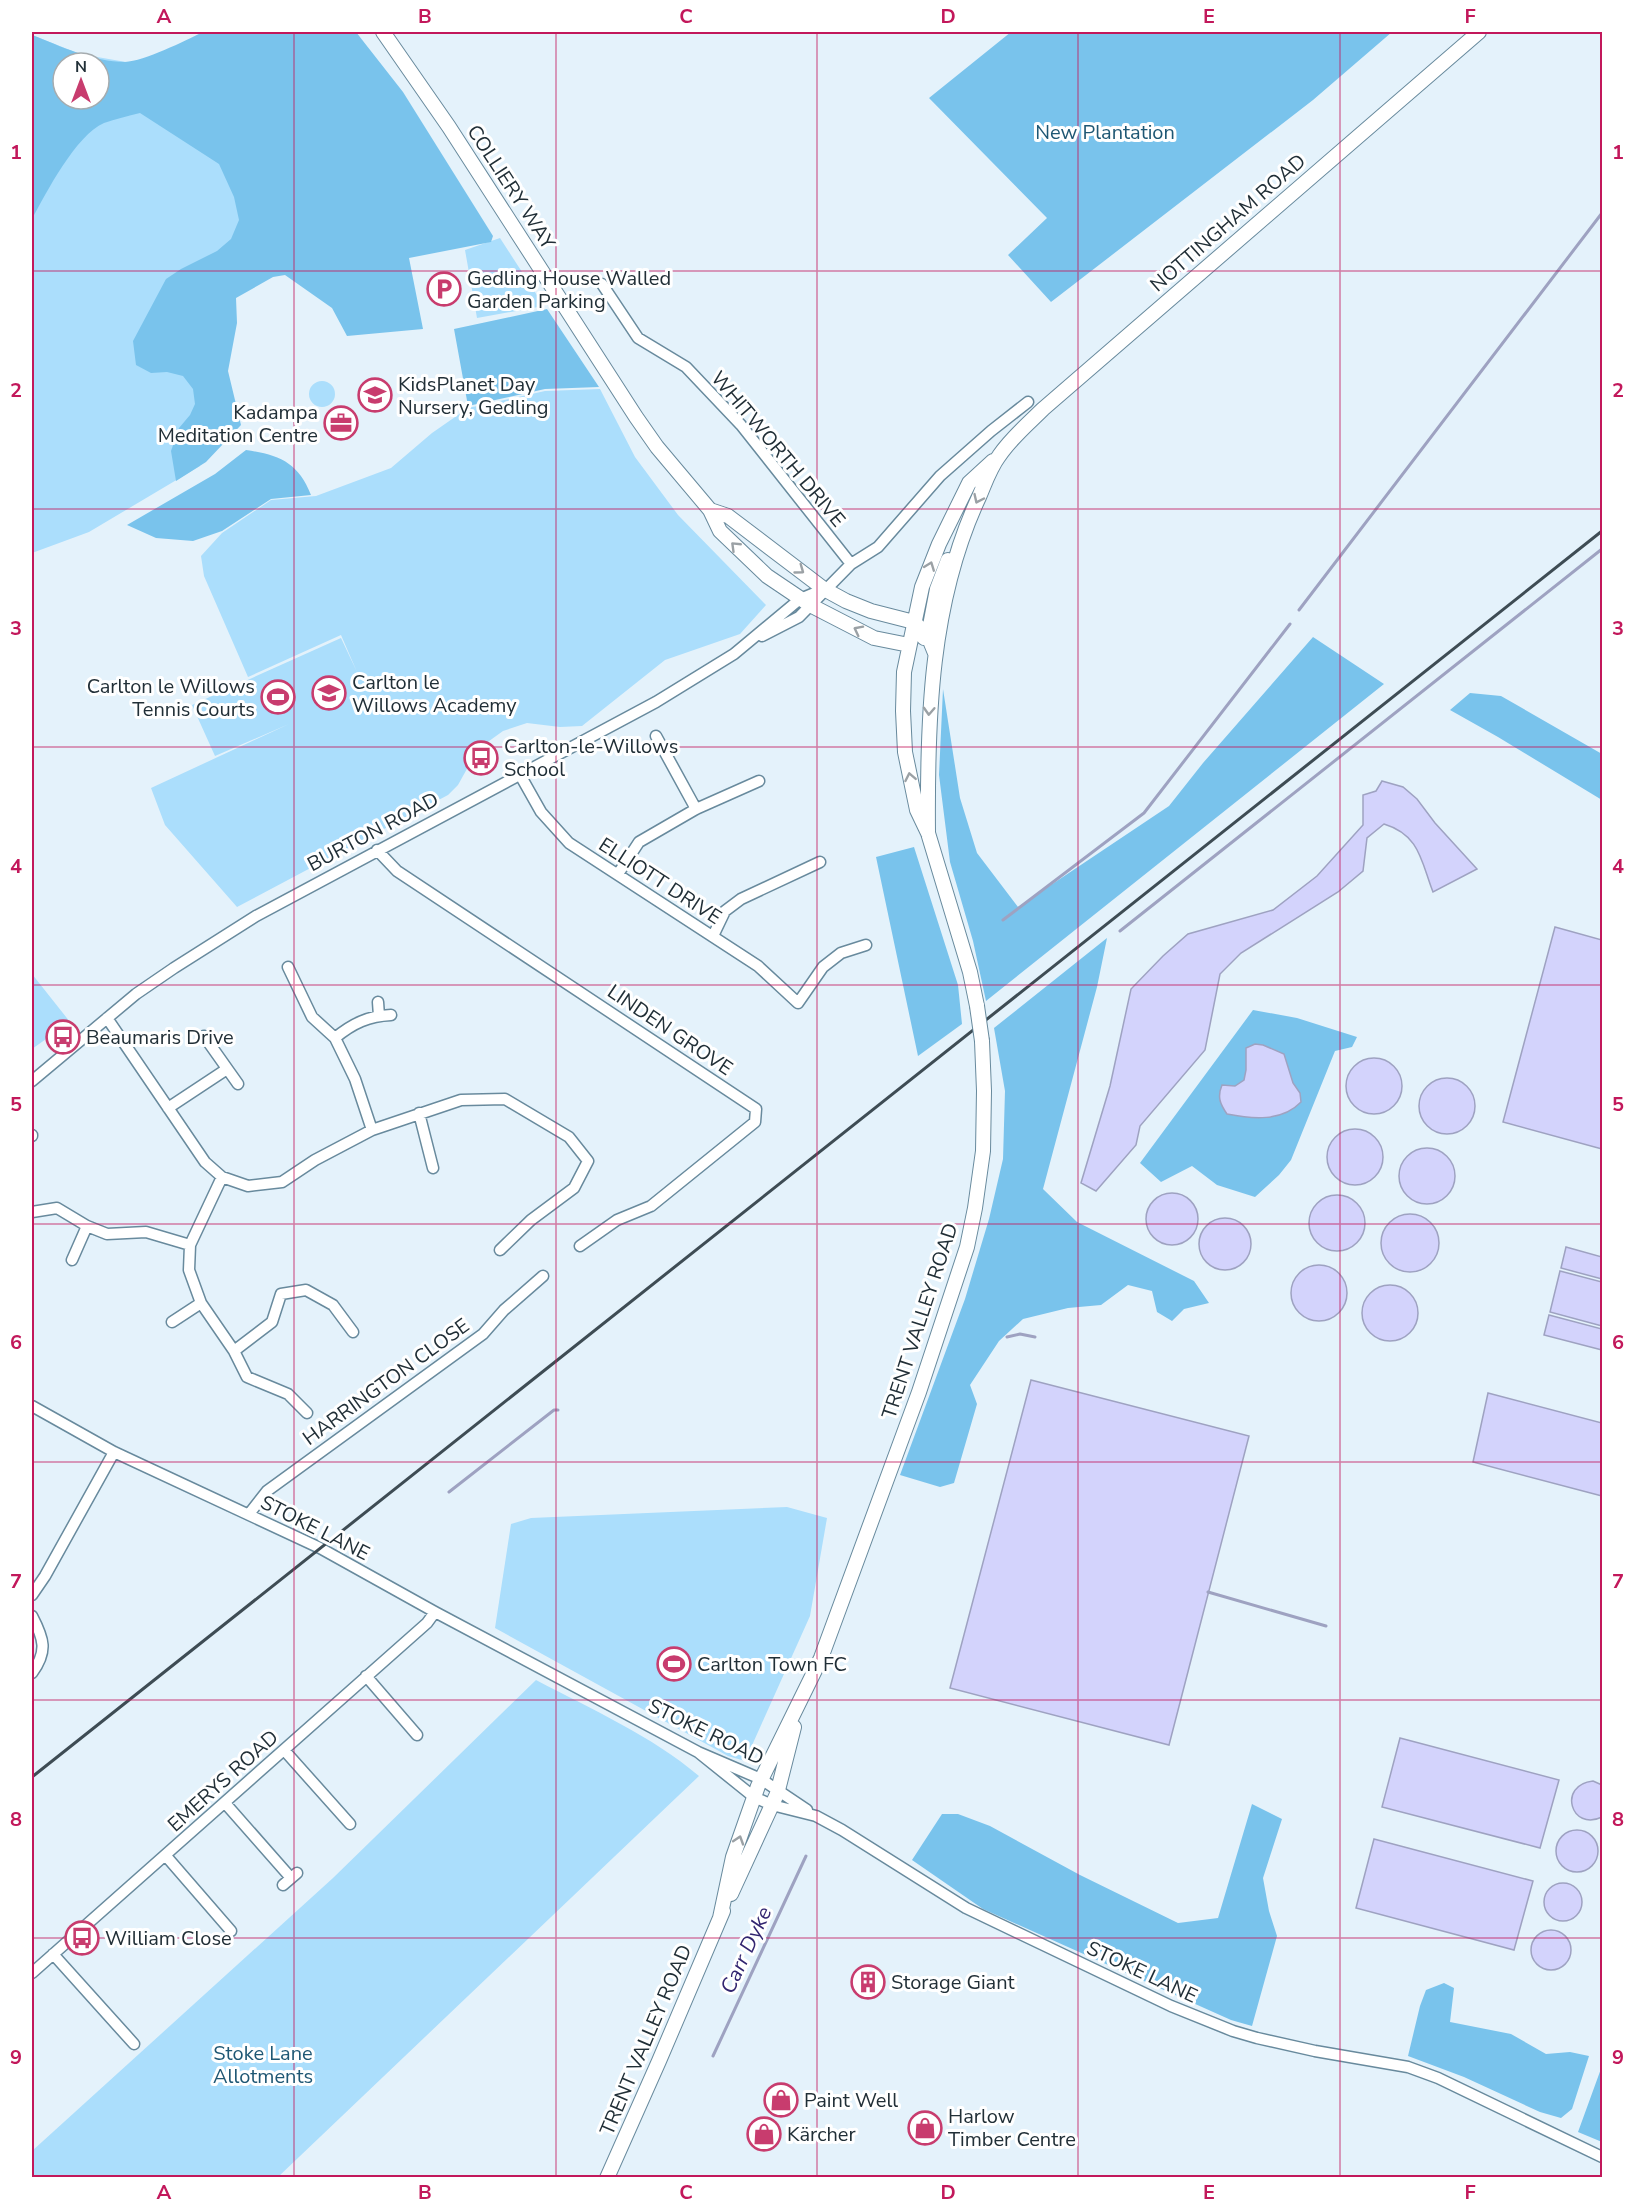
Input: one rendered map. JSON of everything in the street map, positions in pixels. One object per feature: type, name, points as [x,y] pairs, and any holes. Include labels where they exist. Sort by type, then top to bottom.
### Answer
[{"type":"main road","name":"COLLIERY WAY","points":[[383,32],[449,127],[636,417],[657,447],[710,510],[720,531],[767,576],[805,602],[879,640],[909,645]]},
{"type":"main road","name":"NOTTINGHAM ROAD","points":[[1001,453],[1043,409],[1479,32]]},
{"type":"main road","name":"TRENT VALLEY ROAD","points":[[928,833],[927,750],[935,653],[955,558],[968,521],[1001,453]]},
{"type":"main road","name":"TRENT VALLEY ROAD","points":[[720,1917],[733,1857],[754,1797],[821,1658],[919,1392],[967,1247],[975,1208],[983,1151],[982,1041],[970,972],[928,833],[917,810],[905,752],[904,672],[922,587],[939,544],[969,483],[1001,453]]},
{"type":"main road","name":"COLLIERY WAY","points":[[710,510],[729,516],[824,589],[872,611],[914,622]]},
{"type":"main road","points":[[928,636],[937,589],[951,551],[961,542]]},
{"type":"main road","points":[[914,622],[928,636],[935,653]]},
{"type":"main road","points":[[909,645],[928,636]]},
{"type":"main road","name":"TRENT VALLEY ROAD","points":[[607,2178],[720,1917],[772,1805],[801,1702]]},
{"type":"street","name":"WHITWORTH DRIVE","points":[[603,284],[638,338],[686,367],[741,426],[850,564]]},
{"type":"street","name":"BURTON ROAD","points":[[32,1081],[106,1018],[174,968],[247,922],[519,773],[656,702],[749,643],[799,617],[805,602],[824,589],[850,564],[878,547],[940,476],[1028,402]]},
{"type":"street","points":[[963,455],[972,464]]},
{"type":"street","points":[[656,736],[696,809]]},
{"type":"street","name":"ELLIOTT DRIVE","points":[[519,773],[541,812],[569,843],[758,966],[798,1003],[823,967],[841,953],[866,945]]},
{"type":"street","points":[[618,874],[639,842],[696,809],[759,781]]},
{"type":"street","name":"LINDEN GROVE","points":[[377,850],[397,871],[756,1109],[755,1122],[651,1206],[617,1220],[580,1246]]},
{"type":"street","points":[[713,936],[725,911],[741,899],[820,862]]},
{"type":"street","points":[[288,967],[312,1017],[335,1038],[355,1078],[372,1130]]},
{"type":"street","points":[[378,1002],[379,1016]]},
{"type":"street","points":[[335,1038],[349,1026],[373,1016],[391,1015]]},
{"type":"street","points":[[106,1018],[205,1162],[222,1177],[248,1186],[282,1182],[315,1160],[372,1130],[419,1113],[461,1100],[505,1099],[569,1137],[588,1161],[574,1188],[531,1220],[500,1250]]},
{"type":"street","points":[[204,1036],[238,1084]]},
{"type":"street","points":[[168,1108],[227,1069]]},
{"type":"street","points":[[419,1113],[433,1168]]},
{"type":"street","points":[[222,1177],[190,1245],[189,1270],[201,1303],[234,1351],[247,1377],[288,1394],[307,1413]]},
{"type":"street","points":[[32,1212],[57,1208],[87,1226],[107,1233],[146,1232],[190,1245]]},
{"type":"street","points":[[72,1260],[87,1226]]},
{"type":"street","name":"HARRINGTON CLOSE","points":[[249,1514],[267,1491],[483,1334],[504,1310],[543,1276]]},
{"type":"street","points":[[234,1351],[272,1322],[281,1294],[306,1290],[333,1305],[353,1332]]},
{"type":"street","points":[[172,1322],[201,1303]]},
{"type":"street","name":"STOKE LANE","points":[[32,1406],[114,1452],[320,1548],[579,1688]]},
{"type":"street","points":[[32,1595],[45,1576],[114,1452]]},
{"type":"street","name":"EMERYS ROAD","points":[[32,1973],[427,1623],[435,1612]]},
{"type":"street","points":[[32,1616],[43,1639],[43,1652],[32,1673]]},
{"type":"street","points":[[366,1676],[417,1735]]},
{"type":"street","name":"STOKE ROAD","points":[[579,1688],[698,1752],[761,1779],[812,1814]]},
{"type":"street","points":[[284,1750],[350,1824]]},
{"type":"street","name":"STOKE LANE","points":[[698,1752],[754,1797],[772,1805],[812,1814],[842,1830],[966,1908],[1170,2007],[1257,2038],[1314,2051],[1408,2067],[1438,2078],[1602,2157]]},
{"type":"street","points":[[225,1803],[290,1879]]},
{"type":"street","points":[[166,1856],[231,1931]]},
{"type":"street","points":[[53,1954],[134,2044]]},
{"type":"green space","points":[[203,32],[356,32],[403,92],[493,236],[491,242],[409,258],[423,329],[347,336],[332,308],[285,275],[273,277],[236,298],[237,323],[228,371],[241,425],[206,462],[176,481],[171,451],[179,428],[190,415],[195,404],[193,389],[183,376],[167,372],[151,373],[136,365],[133,341],[166,279],[217,251],[231,239],[239,220],[234,197],[219,164],[140,113],[117,119],[104,123],[83,139],[63,166],[32,219],[32,35],[75,51],[51,51],[51,111],[111,111],[111,61],[133,61]]},
{"type":"green space","name":"New Plantation","points":[[1011,32],[1392,32],[1313,100],[1051,302],[1008,255],[1047,218],[929,98]]},
{"type":"green space","points":[[32,35],[72,51],[51,51],[51,111],[111,111],[111,59],[126,62],[261,192],[190,323],[200,466],[89,532],[32,553]]},
{"type":"green space","points":[[500,238],[544,306],[477,318],[465,250]]},
{"type":"green space","points":[[547,309],[599,387],[545,389],[468,406],[454,329]]},
{"type":"green space","points":[[322,381],[331,385],[335,394],[331,403],[322,407],[313,403],[309,394],[313,385]]},
{"type":"green space","name":"Carlton le Willows Academy","points":[[600,389],[635,457],[678,515],[766,605],[740,634],[665,660],[582,726],[560,727],[527,723],[503,731],[478,749],[458,785],[448,795],[237,907],[165,825],[151,788],[289,724],[215,756],[192,705],[341,638],[357,672],[341,635],[248,677],[204,576],[201,556],[222,533],[271,500],[316,496],[391,468],[432,433],[468,408],[545,391]]},
{"type":"green space","points":[[246,450],[268,454],[286,462],[300,475],[311,495],[271,499],[222,531],[193,541],[156,538],[127,525],[215,474]]},
{"type":"green space","points":[[1313,637],[1384,684],[986,1001],[973,941],[950,862],[939,775],[943,689],[960,798],[977,853],[1018,907],[1169,806],[1203,763]]},
{"type":"green space","points":[[1470,693],[1501,696],[1602,754],[1602,800],[1450,710]]},
{"type":"green space","points":[[914,847],[958,985],[962,1024],[918,1056],[876,857]]},
{"type":"green space","points":[[1107,938],[1097,987],[1043,1189],[1077,1222],[1194,1281],[1209,1303],[1184,1309],[1172,1321],[1157,1312],[1152,1291],[1128,1285],[1101,1305],[1068,1308],[1023,1319],[999,1341],[970,1385],[977,1404],[954,1483],[940,1487],[900,1475],[965,1299],[989,1219],[1003,1159],[1005,1091],[994,1028]]},
{"type":"green space","points":[[32,974],[70,1022],[32,1049]]},
{"type":"green space","points":[[1253,1010],[1297,1018],[1357,1037],[1352,1047],[1335,1051],[1291,1160],[1279,1175],[1255,1197],[1217,1185],[1192,1166],[1161,1182],[1140,1163]]},
{"type":"green space","name":"Carlton Town FC","points":[[787,1507],[827,1518],[810,1616],[745,1761],[728,1756],[495,1628],[511,1524],[531,1518]]},
{"type":"green space","name":"Stoke Lane Allotments","points":[[536,1680],[641,1736],[699,1776],[278,2177],[32,2177],[32,2151],[333,1878]]},
{"type":"green space","points":[[1252,1804],[1282,1819],[1263,1878],[1269,1911],[1277,1936],[1252,2026],[1231,2020],[983,1909],[912,1860],[942,1814],[958,1814],[990,1826],[1080,1875],[1178,1923],[1218,1918]]},
{"type":"green space","points":[[1444,1983],[1454,1988],[1450,2022],[1511,2034],[1546,2054],[1570,2052],[1589,2056],[1572,2109],[1561,2118],[1540,2112],[1464,2077],[1408,2056],[1426,1990]]},
{"type":"green space","points":[[1602,2066],[1602,2142],[1578,2132]]},
{"type":"shaded area","points":[[1382,781],[1403,787],[1417,799],[1435,823],[1477,869],[1433,892],[1418,850],[1405,835],[1384,824],[1367,838],[1363,871],[1338,892],[1241,953],[1220,974],[1205,1050],[1140,1126],[1136,1145],[1096,1191],[1081,1183],[1110,1086],[1131,989],[1188,934],[1273,910],[1317,876],[1363,825],[1363,795],[1376,791]]},
{"type":"shaded area","points":[[1555,927],[1602,940],[1602,1149],[1503,1122]]},
{"type":"shaded area","points":[[1255,1044],[1284,1054],[1293,1083],[1300,1093],[1301,1102],[1276,1116],[1256,1118],[1227,1114],[1220,1100],[1222,1085],[1235,1086],[1244,1080],[1246,1048]]},
{"type":"shaded area","points":[[1374,1058],[1389,1063],[1397,1071],[1402,1086],[1397,1101],[1389,1109],[1374,1114],[1359,1109],[1351,1101],[1346,1086],[1351,1071],[1359,1063]]},
{"type":"shaded area","points":[[1441,1078],[1453,1078],[1467,1086],[1475,1100],[1473,1117],[1467,1126],[1453,1134],[1441,1134],[1424,1122],[1419,1112],[1419,1100],[1431,1083]]},
{"type":"shaded area","points":[[1355,1129],[1370,1134],[1378,1142],[1383,1157],[1378,1172],[1370,1180],[1355,1185],[1340,1180],[1332,1172],[1327,1157],[1332,1142],[1340,1134]]},
{"type":"shaded area","points":[[1421,1148],[1433,1148],[1443,1152],[1451,1160],[1455,1176],[1451,1192],[1443,1200],[1433,1204],[1421,1204],[1411,1200],[1403,1192],[1399,1182],[1399,1170],[1403,1160],[1411,1152]]},
{"type":"shaded area","points":[[1172,1193],[1182,1195],[1190,1201],[1196,1209],[1198,1219],[1196,1229],[1190,1237],[1182,1243],[1172,1245],[1162,1243],[1154,1237],[1148,1229],[1146,1219],[1148,1209],[1154,1201],[1162,1195]]},
{"type":"shaded area","points":[[1331,1195],[1343,1195],[1353,1199],[1361,1207],[1365,1223],[1361,1239],[1353,1247],[1343,1251],[1331,1251],[1321,1247],[1313,1239],[1309,1229],[1309,1217],[1313,1207],[1321,1199]]},
{"type":"shaded area","points":[[1410,1214],[1421,1216],[1434,1227],[1439,1243],[1437,1254],[1426,1267],[1410,1272],[1399,1270],[1386,1259],[1381,1243],[1383,1232],[1394,1219]]},
{"type":"shaded area","points":[[1220,1218],[1230,1218],[1244,1225],[1251,1244],[1244,1263],[1230,1270],[1220,1270],[1210,1266],[1203,1259],[1199,1249],[1199,1239],[1203,1229],[1210,1222]]},
{"type":"shaded area","points":[[1566,1247],[1602,1257],[1602,1279],[1561,1268]]},
{"type":"shaded area","points":[[1314,1265],[1324,1265],[1339,1273],[1345,1282],[1347,1293],[1345,1304],[1339,1313],[1324,1321],[1314,1321],[1303,1316],[1296,1309],[1291,1298],[1291,1288],[1296,1277],[1303,1270]]},
{"type":"shaded area","points":[[1560,1271],[1602,1282],[1602,1326],[1550,1312]]},
{"type":"shaded area","points":[[1384,1285],[1396,1285],[1406,1289],[1414,1297],[1418,1313],[1414,1329],[1406,1337],[1396,1341],[1384,1341],[1374,1337],[1366,1329],[1362,1319],[1362,1307],[1366,1297],[1374,1289]]},
{"type":"shaded area","points":[[1549,1315],[1602,1329],[1602,1350],[1544,1335]]},
{"type":"shaded area","points":[[1031,1380],[1249,1436],[1169,1745],[950,1688]]},
{"type":"shaded area","points":[[1488,1393],[1602,1423],[1602,1496],[1473,1462]]},
{"type":"shaded area","points":[[1400,1738],[1559,1780],[1540,1848],[1382,1807]]},
{"type":"shaded area","points":[[1593,1781],[1602,1785],[1602,1817],[1591,1820],[1582,1818],[1576,1813],[1572,1806],[1572,1798],[1575,1790],[1582,1784]]},
{"type":"shaded area","points":[[1577,1830],[1592,1836],[1598,1851],[1592,1866],[1577,1872],[1562,1866],[1556,1851],[1562,1836]]},
{"type":"shaded area","points":[[1374,1839],[1533,1881],[1514,1950],[1356,1908]]},
{"type":"shaded area","points":[[1563,1883],[1577,1888],[1582,1902],[1577,1916],[1563,1921],[1549,1916],[1544,1902],[1549,1888]]},
{"type":"shaded area","points":[[1551,1930],[1565,1936],[1571,1950],[1565,1964],[1551,1970],[1537,1964],[1531,1950],[1537,1936]]},
{"type":"waterway","points":[[1299,610],[1602,213]]},
{"type":"waterway","points":[[1120,931],[1602,549]]},
{"type":"waterway","points":[[1003,920],[1144,813],[1290,624]]},
{"type":"waterway","points":[[1007,1337],[1020,1334],[1035,1337]]},
{"type":"waterway","points":[[449,1492],[554,1410],[558,1410]]},
{"type":"waterway","points":[[1208,1592],[1326,1626]]},
{"type":"waterway","name":"Carr Dyke","points":[[713,2056],[806,1856]]},
{"type":"railway","points":[[32,1777],[1602,531]]},
{"type":"place","name":"Gedling House Walled Garden Parking","points":[[444,289]]},
{"type":"place","name":"KidsPlanet Day Nursery, Gedling","points":[[375,395]]},
{"type":"place","name":"Kadampa Meditation Centre","points":[[341,423]]},
{"type":"place","name":"Carlton le Willows Academy","points":[[329,693]]},
{"type":"place","name":"Carlton le Willows Tennis Courts","points":[[278,697]]},
{"type":"place","name":"Carlton-le-Willows School","points":[[481,758]]},
{"type":"place","name":"Beaumaris Drive","points":[[63,1037]]},
{"type":"place","name":"Carlton Town FC","points":[[674,1664]]},
{"type":"place","name":"William Close","points":[[82,1938]]},
{"type":"place","name":"Storage Giant","points":[[868,1982]]},
{"type":"place","name":"Paint Well","points":[[781,2100]]},
{"type":"place","name":"Harlow Timber Centre","points":[[925,2128]]},
{"type":"place","name":"Kärcher","points":[[764,2134]]}]
